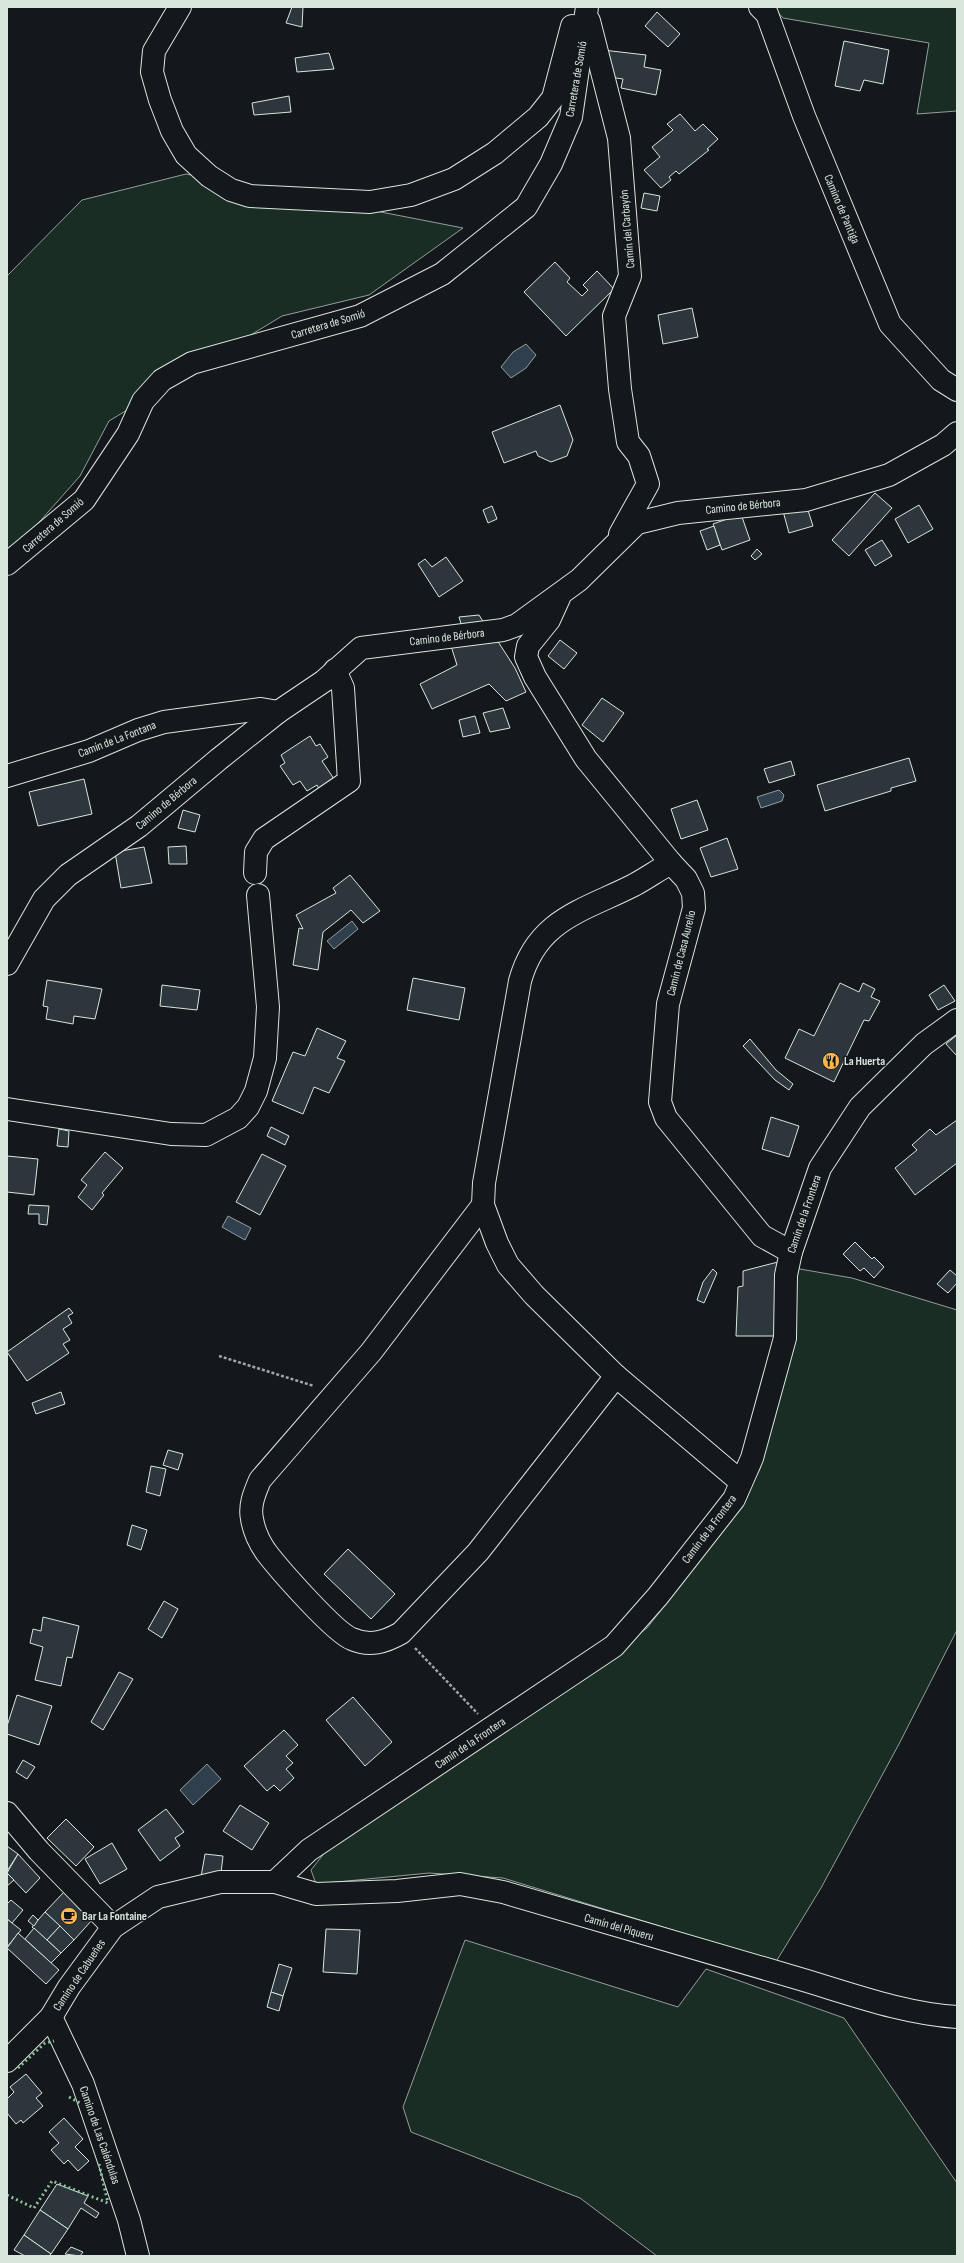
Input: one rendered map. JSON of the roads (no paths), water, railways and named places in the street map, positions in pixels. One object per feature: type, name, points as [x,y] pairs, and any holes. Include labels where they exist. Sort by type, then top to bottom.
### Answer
[{"type":"street","points":[[180,7],[154,51],[152,72],[172,132],[186,154],[209,176],[231,190],[250,196],[370,202],[412,195],[454,179],[495,153],[538,117],[553,98],[584,9]]},
{"type":"street","name":"Camino de Pantiga","points":[[760,7],[767,14],[804,116],[890,324],[941,380],[957,390]]},
{"type":"street","name":"Camín del Carbayón","points":[[584,9],[619,138],[630,276],[614,316],[620,388],[628,442],[638,456],[648,484],[610,550]]},
{"type":"street","name":"Carretera de Somió","points":[[7,564],[84,500],[128,434],[143,401],[162,380],[192,363],[360,316],[442,274],[526,207],[551,164],[571,117],[584,9]]},
{"type":"street","name":"Camino de Bérbora","points":[[7,964],[44,899],[68,875],[139,826],[278,712],[324,680],[361,648],[503,630],[517,625],[579,580],[637,523],[678,513],[806,500],[889,475],[943,445],[957,433]]},
{"type":"street","name":"Camín de Casa Aurelio","points":[[562,593],[549,620],[528,646],[526,657],[535,677],[586,759],[670,863],[686,879],[693,892],[694,908],[668,1004],[660,1102],[666,1118],[762,1236],[791,1252]]},
{"type":"street","points":[[255,874],[256,852],[264,839],[349,781],[343,688],[335,670]]},
{"type":"street","name":"Camín de La Fontana","points":[[7,776],[89,751],[138,730],[164,722],[260,709],[278,712]]},
{"type":"street","points":[[670,863],[636,884],[572,914],[541,938],[531,953],[520,981],[486,1165],[483,1205],[508,1265],[534,1295],[616,1376],[741,1482]]},
{"type":"street","points":[[7,1109],[171,1134],[206,1135],[238,1118],[248,1107],[256,1091],[265,1058],[268,1007],[258,895]]},
{"type":"street","name":"Camín de la Frontera","points":[[275,1882],[309,1850],[614,1646],[658,1596],[734,1499],[752,1458],[785,1338],[786,1275],[791,1252],[820,1168],[860,1107],[924,1044],[957,1020]]},
{"type":"street","points":[[483,1205],[371,1352],[260,1480],[252,1504],[251,1516],[256,1535],[266,1552],[341,1633],[352,1639],[374,1644],[386,1641],[401,1633],[478,1552],[616,1376]]},
{"type":"street","points":[[7,1813],[40,1851],[113,1927]]},
{"type":"street","name":"Camino de Cabueñes","points":[[7,2061],[51,2018],[69,1987],[113,1927],[158,1897],[220,1882],[275,1882]]},
{"type":"street","name":"Camín del Piqueru","points":[[275,1882],[316,1894],[397,1891],[460,1884],[503,1892],[795,1977],[884,2006],[957,2018]]},
{"type":"street","name":"Camino de Las Caléndulas","points":[[51,2018],[83,2084],[129,2220],[138,2256]]},
{"type":"water","points":[[526,344],[536,355],[526,368],[511,378],[501,367],[513,352]]},
{"type":"water","points":[[779,790],[784,795],[782,801],[761,808],[757,797]]},
{"type":"water","points":[[352,921],[358,929],[334,949],[327,941]]},
{"type":"water","points":[[228,1216],[251,1228],[245,1240],[222,1227]]},
{"type":"water","points":[[207,1764],[221,1779],[193,1805],[180,1790]]},
{"type":"place","name":"La Huerta","points":[[831,1061]]},
{"type":"place","name":"Bar La Fontaine","points":[[69,1916]]}]
